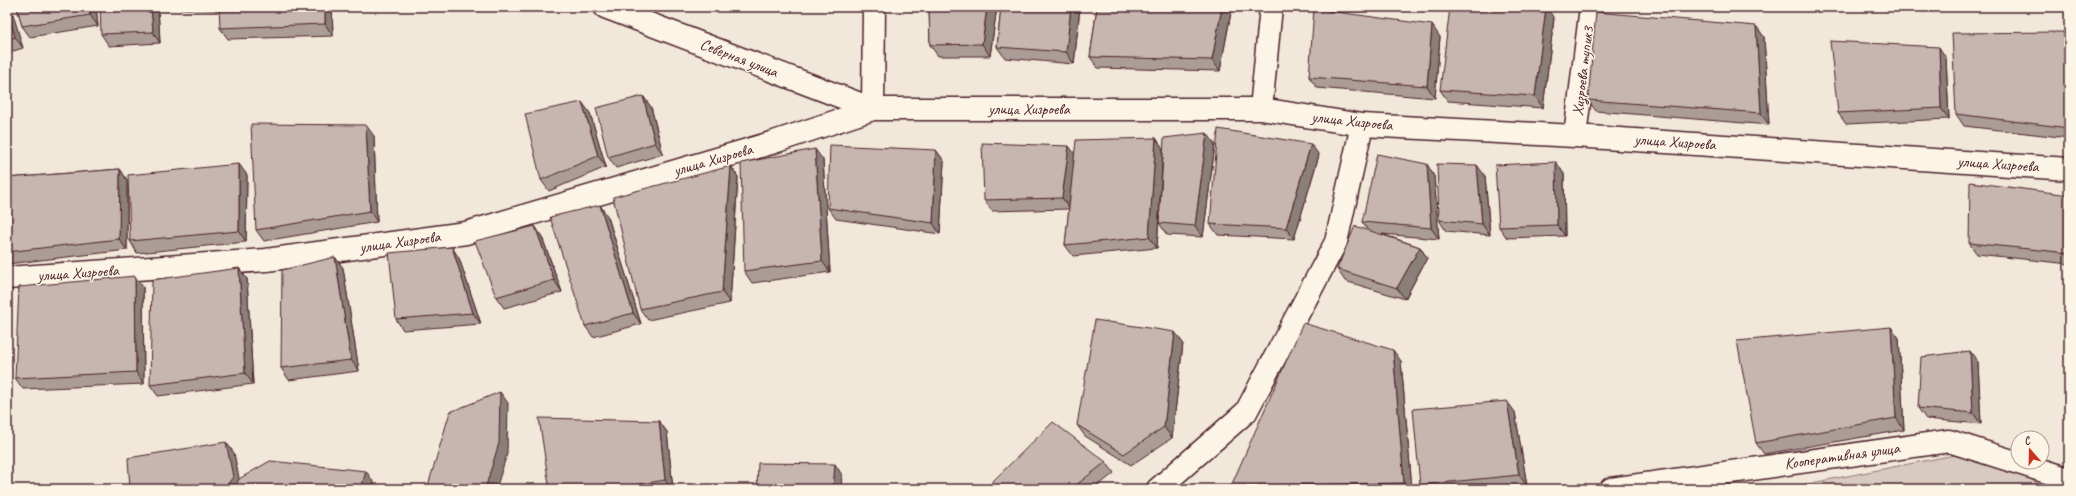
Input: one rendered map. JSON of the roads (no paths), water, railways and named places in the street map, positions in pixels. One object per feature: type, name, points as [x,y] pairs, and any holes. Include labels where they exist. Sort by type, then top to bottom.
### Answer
[{"type":"street","name":"Северная улица","points":[[605,7],[873,109]]},
{"type":"street","points":[[873,109],[874,7]]},
{"type":"street","points":[[1261,109],[1271,7]]},
{"type":"street","name":"Хизроева тупик3","points":[[1575,136],[1591,7]]},
{"type":"street","name":"улица Хизроева","points":[[7,278],[266,260],[466,233],[771,143],[873,109],[1261,109],[1362,125],[1575,136],[2069,169]]},
{"type":"street","points":[[1158,489],[1246,412],[1336,242],[1362,125]]},
{"type":"street","name":"Кооперативная улица","points":[[1611,489],[1949,441],[2069,479]]}]
